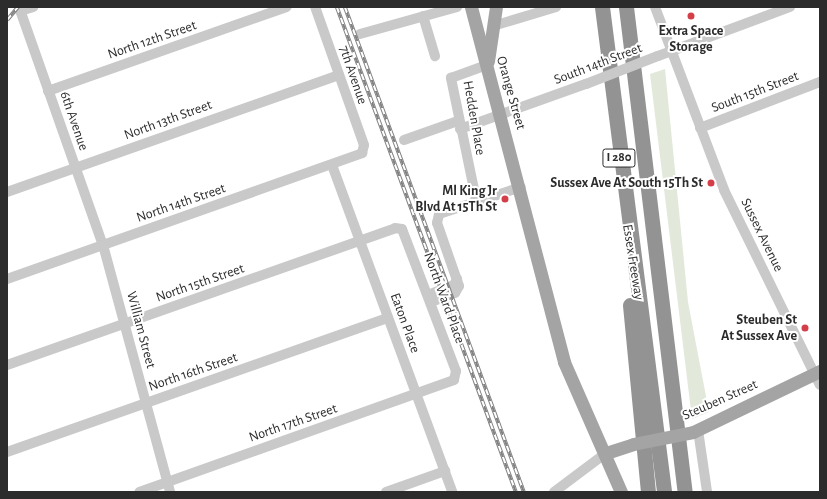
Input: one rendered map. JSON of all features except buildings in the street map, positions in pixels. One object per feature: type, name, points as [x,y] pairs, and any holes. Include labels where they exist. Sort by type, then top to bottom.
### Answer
[{"type":"highway","name":"Essex Freeway","points":[[602,7],[634,281],[639,290],[664,492]]},
{"type":"highway","name":"Essex Freeway","points":[[626,7],[685,492]]},
{"type":"highway","points":[[634,281],[629,292],[648,492]]},
{"type":"highway","points":[[663,315],[693,492]]},
{"type":"main road","name":"Orange Street","points":[[471,7],[521,187],[564,362],[578,398],[606,453],[621,492]]},
{"type":"main road","points":[[487,65],[496,7]]},
{"type":"main road","name":"Steuben Street","points":[[606,453],[633,444],[696,431],[818,376]]},
{"type":"street","points":[[20,10],[33,7]]},
{"type":"street","name":"North 12th Street","points":[[48,91],[287,7]]},
{"type":"street","name":"7th Avenue","points":[[315,7],[339,75],[363,152]]},
{"type":"street","points":[[360,34],[457,7]]},
{"type":"street","points":[[493,26],[556,7]]},
{"type":"street","name":"Sussex Avenue","points":[[655,7],[724,191],[818,376]]},
{"type":"street","name":"South 14th Street","points":[[459,125],[501,114],[586,84],[790,7]]},
{"type":"street","name":"6th Avenue","points":[[20,10],[103,245]]},
{"type":"street","points":[[423,16],[435,56]]},
{"type":"street","name":"Hedden Place","points":[[476,200],[459,125],[451,78],[487,65]]},
{"type":"street","name":"North 13th Street","points":[[7,192],[339,75]]},
{"type":"street","name":"South 15th Street","points":[[700,128],[820,82]]},
{"type":"street","points":[[404,140],[459,125]]},
{"type":"street","name":"North 14th Street","points":[[7,279],[332,165],[363,152]]},
{"type":"street","name":"Eaton Place","points":[[332,165],[452,492]]},
{"type":"street","points":[[429,299],[454,285],[457,279],[437,223],[438,216],[476,200],[521,187]]},
{"type":"street","name":"North 15th Street","points":[[7,365],[360,241],[402,229]]},
{"type":"street","name":"North Ward Place","points":[[402,229],[429,299],[456,378]]},
{"type":"street","name":"William Street","points":[[103,245],[169,487]]},
{"type":"street","name":"North 16th Street","points":[[7,452],[388,318]]},
{"type":"street","name":"North 17th Street","points":[[139,492],[169,487],[456,378]]},
{"type":"street","points":[[696,431],[707,492]]},
{"type":"street","points":[[554,492],[606,453]]},
{"type":"street","points":[[386,492],[445,471]]},
{"type":"shaded area","points":[[665,69],[688,302],[709,412],[692,419],[650,74]]},
{"type":"railway","points":[[7,20],[18,7]]},
{"type":"railway","points":[[337,7],[516,492]]},
{"type":"railway","points":[[345,7],[524,492]]},
{"type":"place","name":"Extra Space Storage","points":[[691,16]]},
{"type":"place","name":"Sussex Ave At South 15Th St","points":[[711,183]]},
{"type":"place","name":"Ml King Jr Blvd At 15Th St","points":[[505,199]]},
{"type":"place","name":"Steuben St At Sussex Ave","points":[[805,328]]}]
